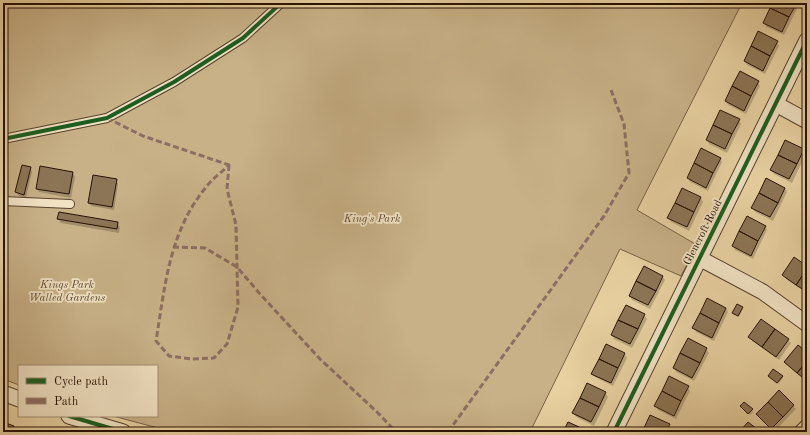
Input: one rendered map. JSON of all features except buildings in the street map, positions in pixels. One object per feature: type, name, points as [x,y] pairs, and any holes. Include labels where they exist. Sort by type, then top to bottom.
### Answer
[{"type":"street","name":"Glencroft Road","points":[[614,432],[807,40]]},
{"type":"street","points":[[776,104],[807,121]]},
{"type":"street","points":[[699,258],[763,292],[807,324]]},
{"type":"street","points":[[3,393],[18,399]]},
{"type":"street","points":[[72,417],[124,432]]},
{"type":"street","points":[[802,432],[807,427]]},
{"type":"lane","points":[[3,139],[107,118],[174,82],[244,38],[281,3]]},
{"type":"lane","points":[[3,201],[70,204]]},
{"type":"green space","name":"King's Park","points":[[3,3],[742,3],[637,210],[697,245],[681,276],[620,249],[530,432],[173,432],[117,417],[158,417],[158,365],[18,365],[18,385],[3,379]]},
{"type":"marked path","points":[[448,432],[604,216],[629,173],[624,124],[611,90]]},
{"type":"marked path","points":[[107,118],[143,136],[229,165]]},
{"type":"marked path","points":[[229,165],[227,189],[236,225],[238,307],[227,344],[214,358],[192,359],[169,356],[156,341],[166,280],[177,240],[184,221],[194,203],[209,183],[229,165]]},
{"type":"marked path","points":[[173,247],[205,248],[237,267],[320,359],[377,412],[396,432]]},
{"type":"cycle path","points":[[3,139],[107,118],[174,82],[243,38],[281,3]]},
{"type":"cycle path","points":[[614,432],[807,40]]},
{"type":"cycle path","points":[[72,417],[123,432]]},
{"type":"park label","name":"Kings Park Walled Gardens","points":[[67,290]]}]
